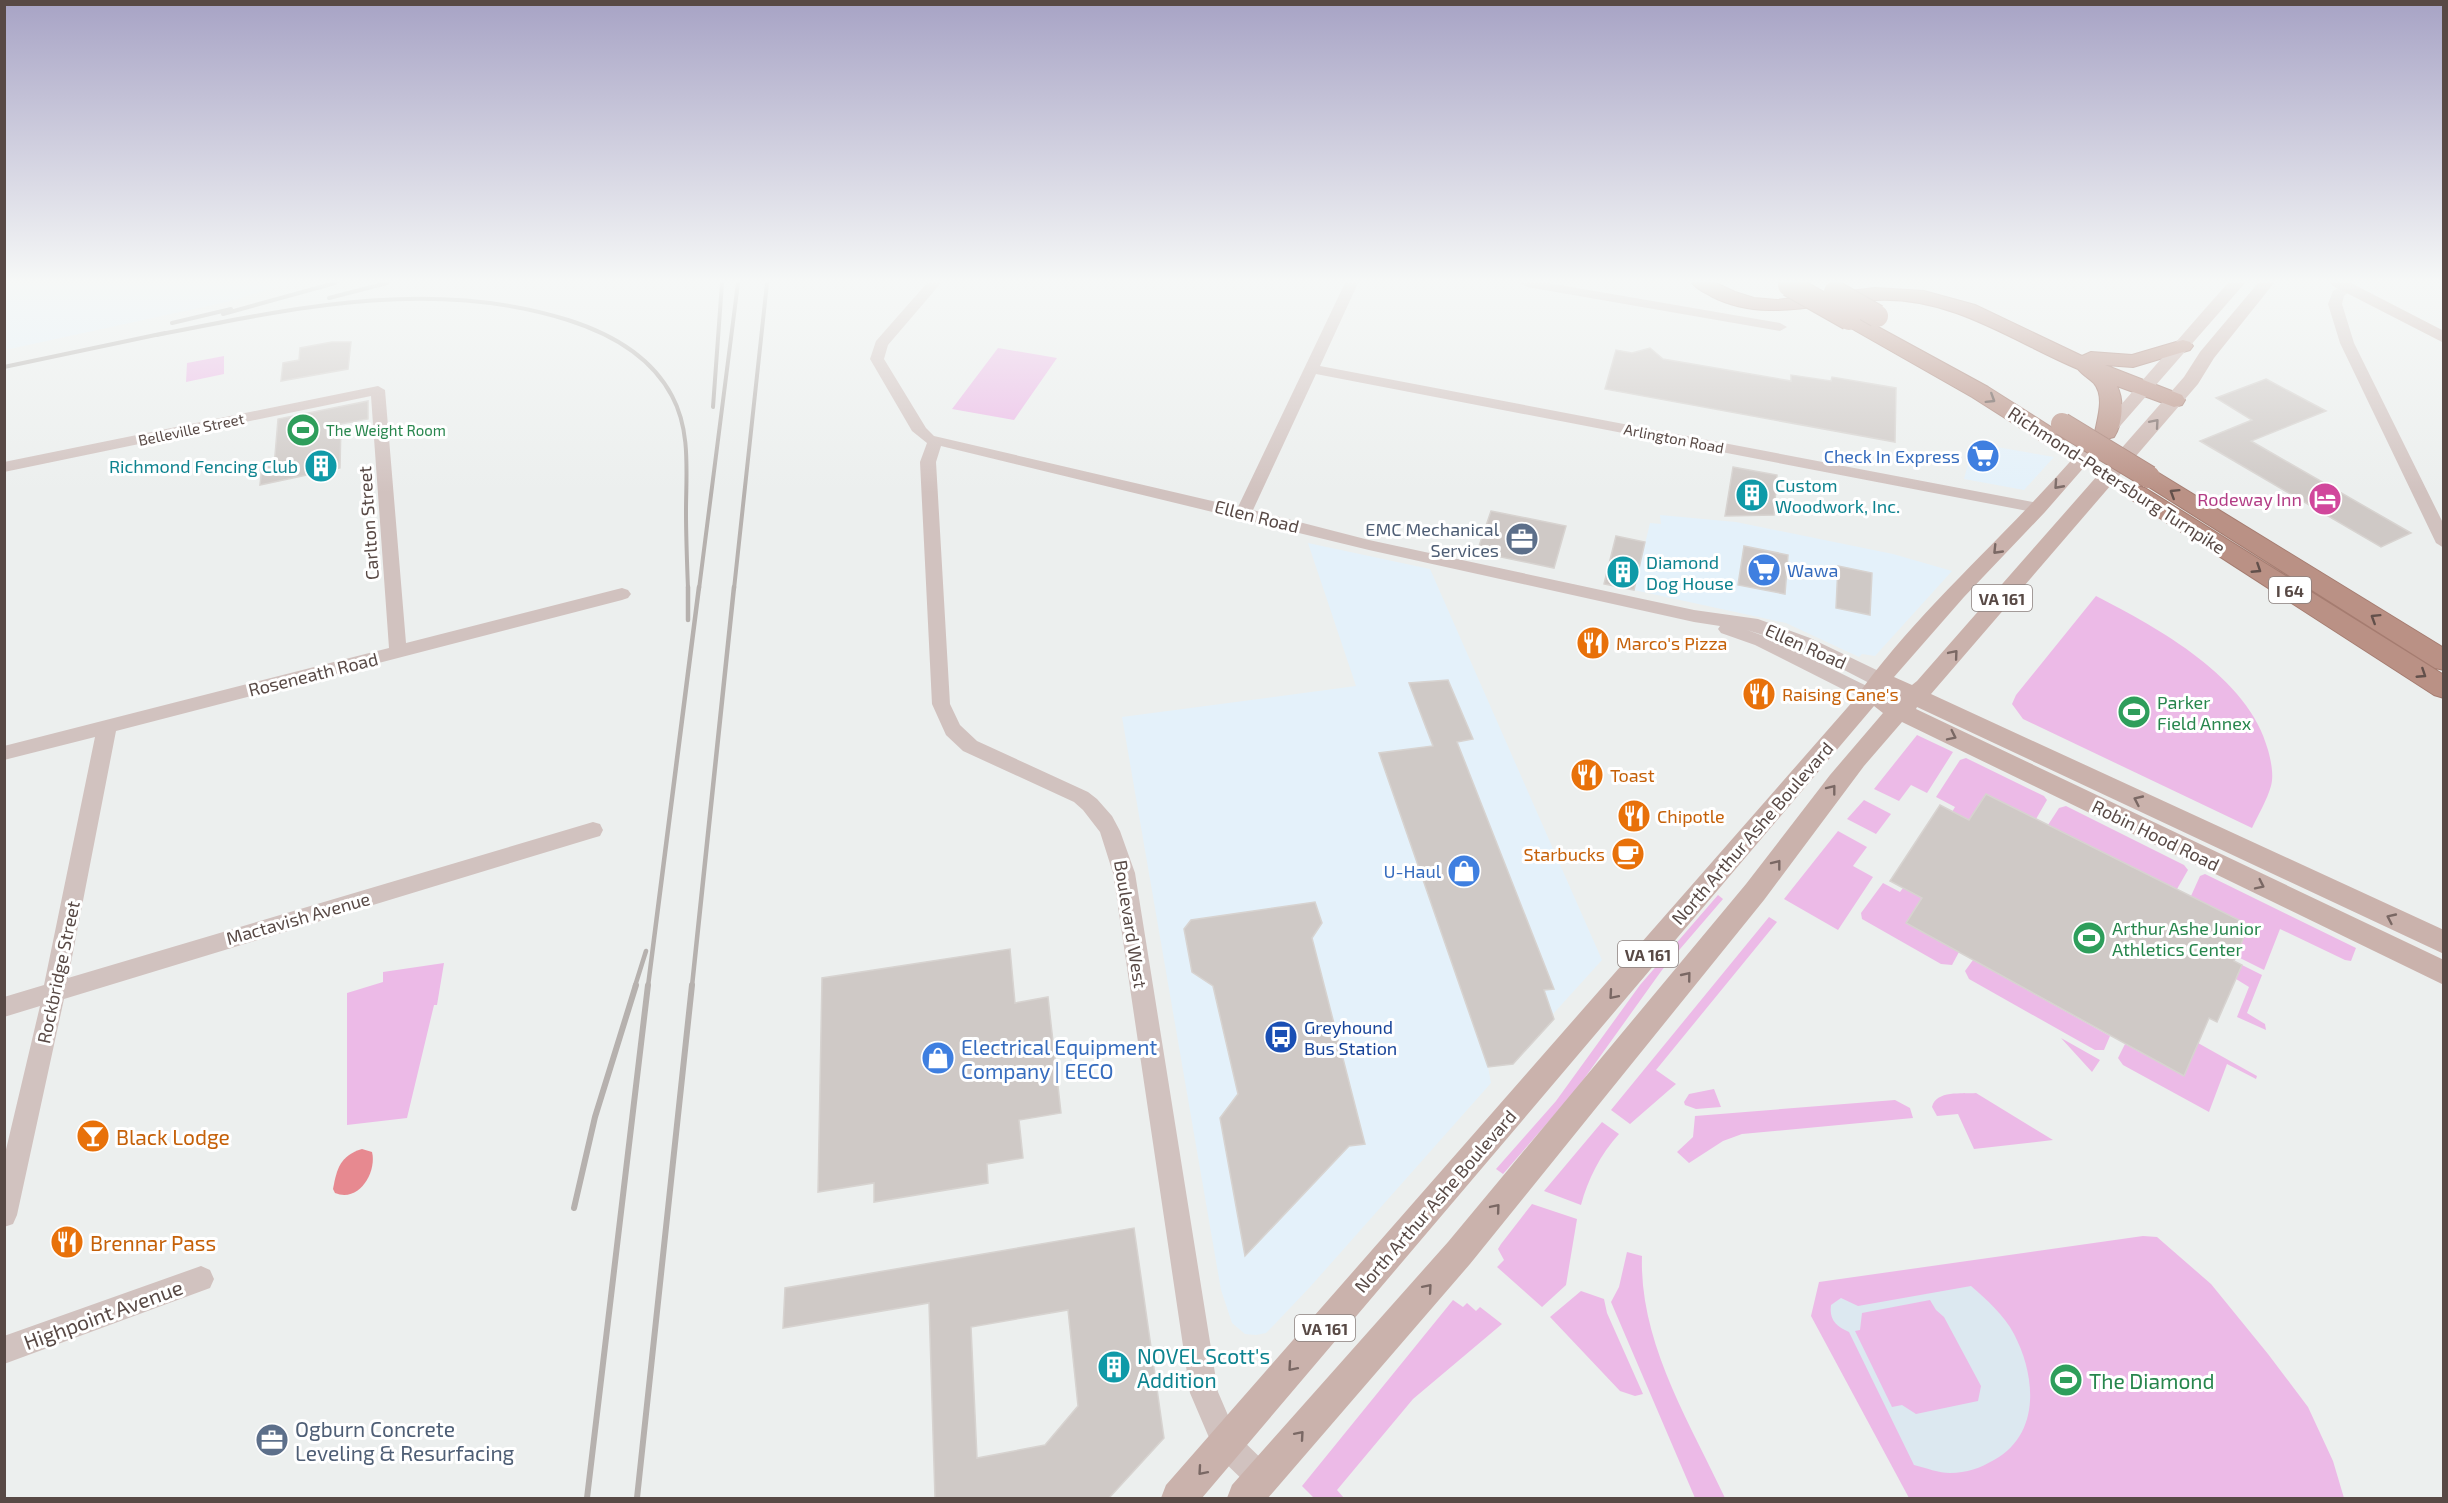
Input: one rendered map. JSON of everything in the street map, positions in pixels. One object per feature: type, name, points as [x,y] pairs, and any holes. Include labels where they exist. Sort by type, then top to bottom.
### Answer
[{"type":"highway","name":"Richmond-Petersburg Turnpike","points":[[1910,353],[1980,392],[2058,431]]},
{"type":"highway","name":"Richmond-Petersburg Turnpike","points":[[1935,353],[2143,485],[2444,688]]},
{"type":"highway","points":[[2068,353],[2176,398]]},
{"type":"highway","points":[[2070,353],[2082,359],[2108,386],[2111,394],[2111,408],[2106,432]]},
{"type":"highway","points":[[2082,359],[2133,361],[2159,353]]},
{"type":"highway","name":"Richmond-Petersburg Turnpike","points":[[2143,485],[2434,655]]},
{"type":"main road","name":"North Arthur Ashe Boulevard","points":[[1179,1498],[1956,592],[2038,508],[2177,353]]},
{"type":"main road","name":"North Arthur Ashe Boulevard","points":[[1253,1489],[1466,1245],[1755,892],[1799,837],[1839,780],[2176,398],[2211,353]]},
{"type":"main road","points":[[2001,598],[2015,567],[2049,524],[2045,513],[2038,508]]},
{"type":"main road","name":"Robin Hood Road","points":[[1875,688],[2124,820],[2444,973]]},
{"type":"main road","name":"Robin Hood Road","points":[[1907,704],[2258,856],[2444,943]]},
{"type":"main road","points":[[2124,820],[2159,829],[2221,857],[2242,862],[2258,856]]},
{"type":"street","points":[[879,353],[877,359],[883,372],[920,431],[935,441]]},
{"type":"street","points":[[1243,513],[1317,353]]},
{"type":"street","points":[[2352,353],[2443,543]]},
{"type":"street","name":"Arlington Road","points":[[1310,368],[2038,508]]},
{"type":"street","name":"Belleville Street","points":[[4,467],[378,390]]},
{"type":"street","name":"Carlton Street","points":[[378,390],[398,652]]},
{"type":"street","name":"Ellen Road","points":[[935,441],[1369,545],[1694,616],[1875,688]]},
{"type":"street","name":"Boulevard West","points":[[935,441],[928,462],[939,696],[942,711],[946,720],[963,741],[985,754],[1066,788],[1091,804],[1106,822],[1113,836],[1124,873],[1204,1393],[1226,1444],[1253,1489]]},
{"type":"street","name":"Roseneath Road","points":[[4,753],[622,594]]},
{"type":"street","name":"Rockbridge Street","points":[[4,1215],[54,993],[107,727]]},
{"type":"street","name":"Mactavish Avenue","points":[[4,1007],[593,830]]},
{"type":"street","name":"Highpoint Avenue","points":[[4,1350],[201,1279]]},
{"type":"shaded area","points":[[994,353],[1028,353],[1057,358],[1014,420],[952,409]]},
{"type":"shaded area","points":[[224,356],[224,374],[186,382],[187,363]]},
{"type":"shaded area","points":[[1987,442],[1997,447],[2054,457],[2024,490],[1964,479],[1969,460]]},
{"type":"shaded area","points":[[1660,515],[1736,522],[1893,554],[1952,571],[1875,656],[1862,654],[1859,657],[1786,623],[1634,590],[1650,523],[1661,524]]},
{"type":"shaded area","points":[[1308,543],[1430,569],[1602,960],[1553,1014],[1554,1019],[1513,1064],[1488,1067],[1491,1083],[1310,1287],[1266,1333],[1256,1335],[1245,1334],[1232,1323],[1221,1290],[1122,717],[1356,686]]},
{"type":"shaded area","name":"Parker Field Annex","points":[[2096,596],[2173,640],[2222,678],[2242,700],[2258,724],[2268,750],[2272,773],[2272,782],[2265,802],[2252,828],[2023,719],[2012,704],[2016,695]]},
{"type":"shaded area","points":[[1917,735],[1953,752],[1927,793],[1911,785],[1899,801],[1874,789]]},
{"type":"shaded area","points":[[1966,758],[2044,796],[2047,800],[2036,819],[1969,820],[1952,812],[1955,807],[1936,797],[1960,760]]},
{"type":"shaded area","points":[[1864,800],[1891,814],[1876,834],[1847,819]]},
{"type":"shaded area","points":[[2066,806],[2184,865],[2188,870],[2177,889],[2048,825],[2059,808]]},
{"type":"shaded area","points":[[1838,831],[1867,847],[1853,866],[1873,877],[1838,930],[1784,899]]},
{"type":"shaded area","points":[[2205,874],[2356,948],[2351,961],[2280,929],[2264,970],[2236,956],[2249,925],[2191,896],[2200,876]]},
{"type":"shaded area","points":[[1883,883],[1900,892],[1903,888],[1922,898],[1906,923],[1959,952],[1952,965],[1941,964],[1862,919],[1861,913]]},
{"type":"shaded area","points":[[1718,895],[1723,899],[1662,970],[1576,1090],[1503,1174],[1496,1169],[1556,1101],[1640,985]]},
{"type":"shaded area","points":[[1769,917],[1777,922],[1656,1070],[1676,1084],[1630,1124],[1611,1110]]},
{"type":"shaded area","points":[[1973,960],[2110,1036],[2104,1050],[2095,1050],[1969,979],[1965,971]]},
{"type":"shaded area","points":[[444,963],[437,1005],[434,1005],[407,1118],[347,1125],[347,993],[383,982],[383,972]]},
{"type":"shaded area","points":[[2242,965],[2262,975],[2247,1013],[2265,1024],[2266,1030],[2237,1017],[2249,987],[2236,979]]},
{"type":"shaded area","points":[[2061,1038],[2100,1060],[2092,1072]]},
{"type":"shaded area","points":[[2198,1043],[2257,1076],[2256,1079],[2227,1064],[2209,1112],[2123,1065],[2118,1058],[2125,1044],[2184,1076]]},
{"type":"shaded area","points":[[1714,1089],[1721,1107],[1696,1109],[1685,1105],[1684,1102],[1689,1094]]},
{"type":"shaded area","points":[[1976,1093],[2053,1140],[1974,1149],[1958,1114],[1937,1116],[1932,1107],[1934,1102],[1944,1095]]},
{"type":"shaded area","points":[[1895,1100],[1910,1108],[1913,1118],[1742,1134],[1723,1141],[1689,1163],[1677,1152],[1693,1137],[1695,1116]]},
{"type":"shaded area","points":[[1602,1122],[1619,1134],[1595,1168],[1581,1205],[1544,1191]]},
{"type":"shaded area","points":[[362,1149],[372,1152],[372,1168],[369,1176],[359,1190],[352,1194],[335,1193],[333,1189],[336,1175],[344,1159]]},
{"type":"shaded area","points":[[1532,1204],[1577,1219],[1566,1285],[1542,1307],[1497,1267],[1504,1260],[1498,1249]]},
{"type":"shaded area","name":"The Diamond","points":[[2143,1236],[2157,1237],[2211,1284],[2268,1354],[2308,1407],[2333,1461],[2344,1498],[1909,1498],[1811,1316],[1819,1282]]},
{"type":"shaded area","points":[[1627,1252],[1642,1256],[1643,1288],[1658,1351],[1669,1381],[1725,1498],[1695,1498],[1611,1302],[1619,1287]]},
{"type":"shaded area","points":[[1581,1291],[1604,1299],[1607,1313],[1643,1394],[1635,1396],[1620,1391],[1550,1317]]},
{"type":"shaded area","points":[[1453,1300],[1463,1307],[1467,1303],[1476,1311],[1480,1307],[1502,1324],[1413,1399],[1337,1490],[1344,1498],[1314,1498],[1302,1486]]},
{"type":"sand","points":[[1971,1286],[1989,1302],[2014,1334],[2027,1368],[2030,1385],[2027,1420],[2020,1435],[2009,1449],[1989,1463],[1962,1472],[1941,1472],[1914,1465],[1849,1332],[1832,1319],[1831,1305],[1841,1298],[1858,1306]],"holes":[[[1930,1300],[1944,1317],[1981,1386],[1978,1401],[1916,1414],[1902,1405],[1892,1407],[1855,1331],[1860,1330],[1862,1313]]]},
{"type":"building","points":[[300,353],[350,353],[348,369],[281,381],[283,363],[299,360]]},
{"type":"building","points":[[1615,353],[1656,353],[1663,359],[1791,381],[1791,375],[1831,381],[1832,377],[1896,388],[1895,442],[1605,389]]},
{"type":"building","name":"Rodeway Inn","points":[[2266,379],[2326,411],[2251,441],[2411,533],[2381,547],[2200,441],[2252,420],[2216,398]]},
{"type":"building","points":[[368,401],[368,419],[341,424],[340,468],[260,485],[262,466],[274,467],[278,419]]},
{"type":"building","name":"Check In Express","points":[[1981,448],[1995,454],[1983,466],[1969,460]]},
{"type":"building","name":"Custom Woodwork, Inc.","points":[[1733,467],[1777,475],[1774,515],[1725,516]]},
{"type":"building","name":"EMC Mechanical Services","points":[[1491,511],[1566,526],[1554,568],[1477,552]]},
{"type":"building","name":"Diamond Dog House","points":[[1616,536],[1645,542],[1634,590],[1604,584]]},
{"type":"building","name":"Wawa","points":[[1744,546],[1788,555],[1785,594],[1738,585]]},
{"type":"building","name":"Wawa","points":[[1838,566],[1872,573],[1870,615],[1836,608]]},
{"type":"building","name":"U-Haul","points":[[1448,680],[1473,739],[1457,742],[1554,989],[1544,990],[1554,1019],[1513,1064],[1488,1067],[1379,753],[1433,746],[1409,683]]},
{"type":"building","name":"Arthur Ashe Junior Athletics Center","points":[[1986,794],[2249,925],[2234,961],[2242,965],[2217,1022],[2209,1018],[2184,1076],[1906,923],[1922,898],[1890,881],[1940,805],[1969,820]]},
{"type":"building","name":"Greyhound Bus Station","points":[[1315,902],[1322,923],[1312,938],[1365,1144],[1349,1146],[1245,1256],[1220,1118],[1238,1094],[1213,986],[1192,972],[1184,929],[1191,920]]},
{"type":"building","name":"Electrical Equipment Company | EECO","points":[[1010,949],[1015,1003],[1048,997],[1061,1113],[1019,1120],[1023,1158],[987,1164],[988,1183],[874,1202],[874,1183],[818,1192],[822,978]]},
{"type":"building","name":"NOVEL Scott's Addition","points":[[1134,1228],[1164,1438],[1109,1498],[935,1498],[929,1303],[783,1328],[785,1288]],"holes":[[[1068,1310],[1078,1406],[1045,1445],[977,1458],[971,1327]]]},
{"type":"railway","points":[[4,367],[70,353]]},
{"type":"railway","points":[[635,353],[653,369],[663,382],[672,396],[682,423],[686,452],[688,589]]},
{"type":"railway","points":[[713,407],[717,353]]},
{"type":"railway","points":[[699,589],[729,353]]},
{"type":"railway","points":[[734,589],[759,353]]},
{"type":"railway","points":[[648,986],[699,587]]},
{"type":"railway","points":[[692,986],[734,587]]},
{"type":"railway","points":[[688,589],[688,620]]},
{"type":"railway","points":[[635,986],[646,951]]},
{"type":"railway","points":[[574,1208],[595,1117],[636,985]]},
{"type":"railway","points":[[587,1498],[648,985]]},
{"type":"railway","points":[[637,1498],[692,985]]},
{"type":"place","name":"The Weight Room","points":[[303,430]]},
{"type":"place","name":"Check In Express","points":[[1983,456]]},
{"type":"place","name":"Richmond Fencing Club","points":[[321,466]]},
{"type":"place","name":"Custom Woodwork, Inc.","points":[[1752,495]]},
{"type":"place","name":"Rodeway Inn","points":[[2325,499]]},
{"type":"place","name":"EMC Mechanical Services","points":[[1522,539]]},
{"type":"place","name":"Wawa","points":[[1764,570]]},
{"type":"place","name":"Diamond Dog House","points":[[1623,572]]},
{"type":"place","name":"Marco's Pizza","points":[[1593,643]]},
{"type":"place","name":"Raising Cane's","points":[[1759,694]]},
{"type":"place","name":"Parker Field Annex","points":[[2134,712]]},
{"type":"place","name":"Toast","points":[[1587,775]]},
{"type":"place","name":"Chipotle","points":[[1634,816]]},
{"type":"place","name":"Starbucks","points":[[1628,854]]},
{"type":"place","name":"U-Haul","points":[[1464,871]]},
{"type":"place","name":"Arthur Ashe Junior Athletics Center","points":[[2089,938]]},
{"type":"place","name":"Greyhound Bus Station","points":[[1281,1037]]},
{"type":"place","name":"Electrical Equipment Company | EECO","points":[[938,1058]]},
{"type":"place","name":"Black Lodge","points":[[93,1136]]},
{"type":"place","name":"Brennar Pass","points":[[67,1242]]},
{"type":"place","name":"NOVEL Scott's Addition","points":[[1114,1367]]},
{"type":"place","name":"The Diamond","points":[[2066,1380]]},
{"type":"place","name":"Ogburn Concrete Leveling & Resurfacing","points":[[272,1440]]}]
